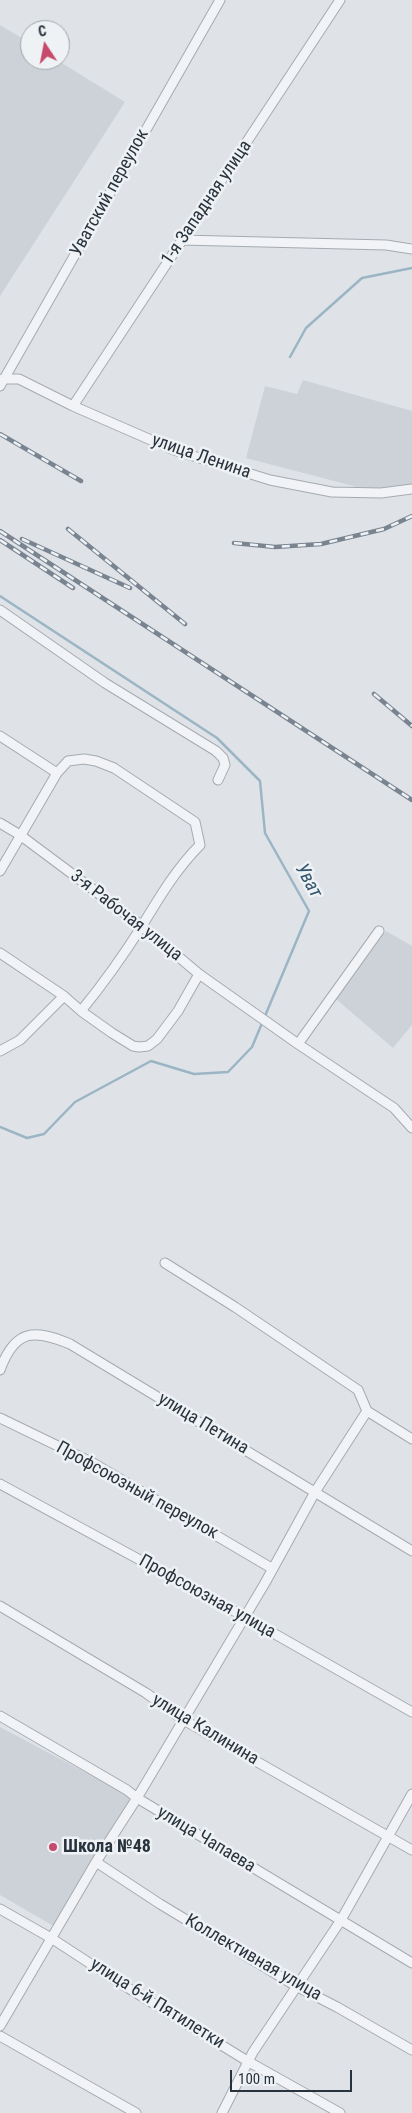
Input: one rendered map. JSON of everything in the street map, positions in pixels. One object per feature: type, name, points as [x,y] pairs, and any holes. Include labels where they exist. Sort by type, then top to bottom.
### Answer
[{"type":"street","name":"Уватский переулок","points":[[1,381],[220,0]]},
{"type":"street","name":"1-я Западная улица","points":[[73,406],[340,0]]},
{"type":"street","points":[[181,240],[386,245],[412,249]]},
{"type":"street","name":"улица Ленина","points":[[1,381],[19,379],[73,406],[174,450],[270,480],[332,492],[381,493],[412,489]]},
{"type":"street","points":[[0,610],[105,683],[216,751],[223,758],[225,765],[218,780]]},
{"type":"street","points":[[0,736],[57,773]]},
{"type":"street","points":[[0,871],[57,773],[68,761],[84,759],[114,768],[195,822],[200,845],[189,856],[157,899],[142,926],[110,974],[81,1011]]},
{"type":"street","name":"3-я Рабочая улица","points":[[0,823],[20,835],[142,926],[199,974],[298,1044],[394,1108],[412,1128]]},
{"type":"street","points":[[298,1044],[379,931]]},
{"type":"street","points":[[0,953],[133,1046],[148,1046],[157,1039],[178,1010],[199,974]]},
{"type":"street","points":[[0,1051],[20,1040],[64,996]]},
{"type":"street","points":[[165,1263],[235,1307],[358,1390],[368,1411],[412,1439]]},
{"type":"street","name":"улица Петина","points":[[0,1370],[13,1345],[21,1337],[41,1334],[70,1344],[412,1551]]},
{"type":"street","points":[[0,2026],[96,1862],[137,1798],[182,1719],[245,1617],[315,1492],[368,1411]]},
{"type":"street","name":"Профсоюзный переулок","points":[[0,1418],[93,1463],[273,1569]]},
{"type":"street","name":"Профсоюзная улица","points":[[0,1484],[245,1617],[412,1712]]},
{"type":"street","name":"улица Калинина","points":[[0,1606],[146,1693],[182,1719],[412,1850]]},
{"type":"street","name":"улица Чапаева","points":[[0,1716],[127,1790],[137,1798],[412,1963]]},
{"type":"street","points":[[222,2113],[249,2062],[296,1986],[341,1920],[412,1794]]},
{"type":"street","name":"Коллективная улица","points":[[96,1862],[160,1904],[296,1986],[412,2050]]},
{"type":"street","name":"улица 6-й Пятилетки","points":[[0,1909],[52,1938],[120,1983],[249,2062],[340,2113]]},
{"type":"street","points":[[0,2036],[136,2113]]},
{"type":"shaded area","points":[[0,25],[20,37],[20,70],[70,70],[70,68],[125,102],[0,296]]},
{"type":"shaded area","points":[[303,380],[412,411],[412,485],[402,488],[361,488],[246,458],[265,386],[297,394]]},
{"type":"shaded area","points":[[386,931],[412,946],[412,1025],[393,1048],[336,999]]},
{"type":"shaded area","name":"Школа №48","points":[[0,1727],[134,1798],[57,1928],[0,1895]]},
{"type":"waterway","points":[[290,357],[306,328],[362,278],[412,268]]},
{"type":"waterway","name":"Уват","points":[[0,596],[217,738],[260,781],[265,833],[309,911],[252,1047],[228,1072],[194,1074],[151,1061],[75,1102],[44,1134],[27,1138],[0,1127]]},
{"type":"railway","points":[[0,434],[81,481]]},
{"type":"railway","points":[[234,543],[275,547],[321,544],[384,529],[412,516]]},
{"type":"railway","points":[[68,529],[185,624]]},
{"type":"railway","points":[[0,531],[412,800]]},
{"type":"railway","points":[[22,539],[130,588]]},
{"type":"railway","points":[[0,540],[73,588]]},
{"type":"railway","points":[[374,694],[412,726]]},
{"type":"place","name":"Школа №48","points":[[53,1847]]}]
